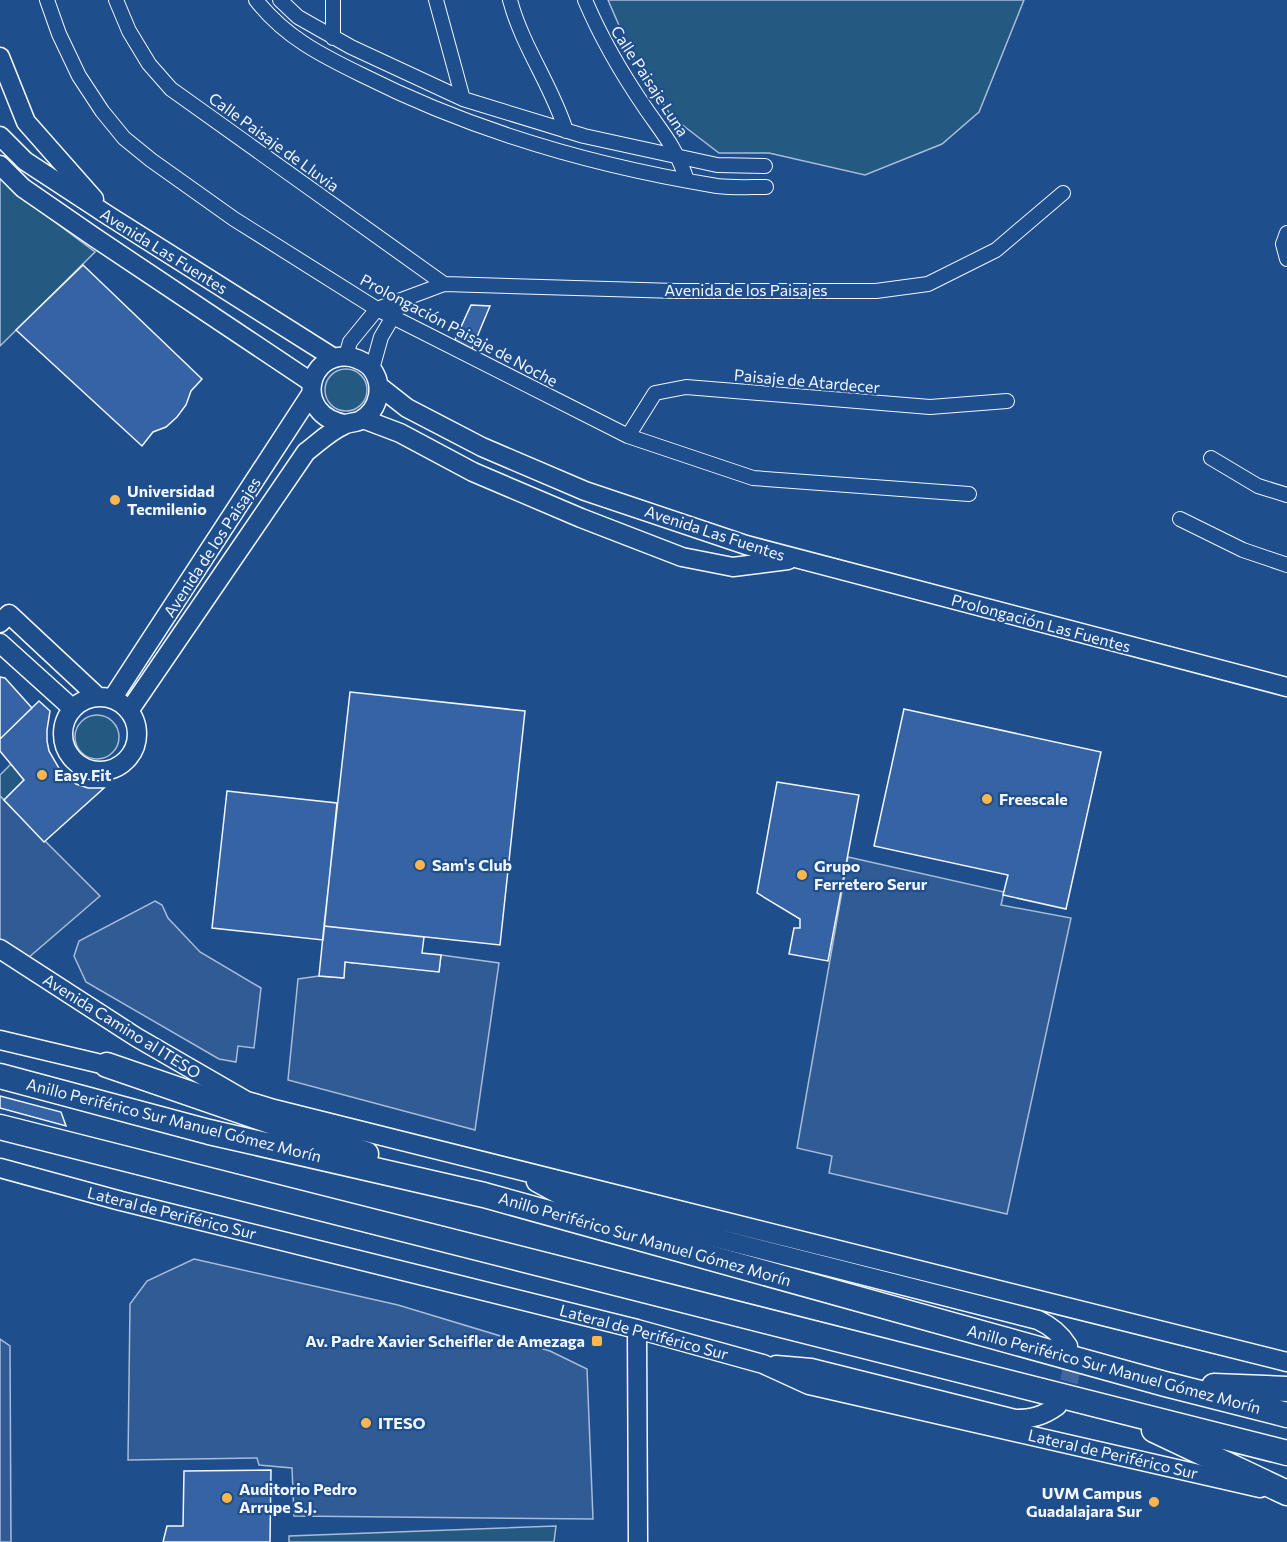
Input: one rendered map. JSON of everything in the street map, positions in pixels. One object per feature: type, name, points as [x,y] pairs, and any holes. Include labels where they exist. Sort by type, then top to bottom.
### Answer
[{"type":"highway","points":[[107,1065],[484,1195]]},
{"type":"highway","name":"Anillo Periférico Sur Manuel Gómez Morín","points":[[0,1076],[209,1132],[484,1195],[1165,1384],[1287,1415]]},
{"type":"highway","points":[[0,1127],[1287,1454]]},
{"type":"highway","points":[[1165,1384],[1287,1389]]},
{"type":"highway","points":[[1101,1405],[1287,1493]]},
{"type":"street","name":"Prolongación Paisaje de Noche","points":[[47,0],[59,34],[79,76],[102,111],[124,138],[234,219],[377,309],[628,436],[753,478],[969,494]]},
{"type":"street","name":"Calle Paisaje de Lluvia","points":[[116,0],[129,31],[149,64],[171,89],[444,284]]},
{"type":"street","points":[[256,0],[270,18],[295,39],[380,84],[460,120],[579,157],[719,186],[766,187]]},
{"type":"street","points":[[280,0],[298,17],[333,38],[463,99],[566,131],[717,165],[765,166]]},
{"type":"street","points":[[333,0],[333,38]]},
{"type":"street","points":[[436,0],[463,99]]},
{"type":"street","points":[[510,0],[521,33],[561,114],[566,131]]},
{"type":"street","name":"Calle Paisaje Luna","points":[[585,0],[596,27],[621,70],[679,156],[687,180]]},
{"type":"street","points":[[0,57],[26,122],[109,216]]},
{"type":"street","name":"Avenida Las Fuentes","points":[[0,136],[25,161],[109,216],[340,357]]},
{"type":"street","name":"Avenida Las Fuentes","points":[[0,165],[23,188],[311,388]]},
{"type":"street","name":"Avenida de los Paisajes","points":[[377,309],[444,284],[676,291],[876,291],[928,285],[996,250],[1063,193]]},
{"type":"street","points":[[1287,233],[1283,244],[1287,259]]},
{"type":"street","points":[[372,369],[381,337],[403,300]]},
{"type":"street","points":[[340,357],[356,358],[372,369],[379,387],[378,399],[372,410],[363,419],[345,424],[326,418],[319,412],[311,388],[321,367],[340,357],[377,309]]},
{"type":"street","name":"Avenida Las Fuentes","points":[[379,387],[406,408],[473,442],[585,491],[746,545],[796,559]]},
{"type":"street","name":"Paisaje de Atardecer","points":[[628,436],[655,393],[686,387],[930,407],[1007,401]]},
{"type":"street","name":"Avenida de los Paisajes","points":[[105,698],[311,388]]},
{"type":"street","name":"Avenida Las Fuentes","points":[[363,419],[400,434],[505,486],[682,557],[733,567],[796,559]]},
{"type":"street","name":"Avenida de los Paisajes","points":[[129,711],[306,452],[345,424]]},
{"type":"street","points":[[1211,458],[1258,486],[1287,495]]},
{"type":"street","points":[[1180,519],[1243,550],[1287,565]]},
{"type":"street","name":"Prolongación Las Fuentes","points":[[796,559],[1287,687]]},
{"type":"street","points":[[5,619],[105,698],[129,711],[137,731],[132,753],[115,768],[89,769],[69,754],[64,743],[63,730],[72,708],[85,700],[105,698]]},
{"type":"street","points":[[0,644],[72,708]]},
{"type":"street","name":"Avenida Camino al ITESO","points":[[0,949],[136,1037],[245,1100]]},
{"type":"street","points":[[0,1040],[1287,1362]]},
{"type":"street","name":"Lateral de Periférico Sur","points":[[0,1168],[122,1201],[637,1329],[763,1364],[809,1384],[1287,1493]]},
{"type":"street","points":[[513,1170],[571,1201],[1038,1320],[1052,1327],[1068,1346]]},
{"type":"street","points":[[637,1329],[638,1542]]},
{"type":"street","points":[[763,1364],[811,1368],[1015,1419],[1029,1419],[1045,1415],[1057,1406]]},
{"type":"shaded area","points":[[608,0],[1024,0],[979,112],[942,144],[865,175],[769,153],[719,153],[672,117],[634,60]]},
{"type":"shaded area","points":[[0,176],[27,201],[95,252],[0,346]]},
{"type":"shaded area","points":[[346,369],[361,375],[367,390],[361,405],[346,411],[331,405],[325,390],[331,375]]},
{"type":"shaded area","points":[[97,715],[106,716],[113,721],[118,728],[118,746],[113,753],[106,758],[97,759],[88,758],[81,753],[76,746],[75,737],[76,728],[81,721],[88,716]]},
{"type":"shaded area","points":[[11,764],[24,780],[4,800],[0,796],[0,775]]},
{"type":"shaded area","points":[[0,796],[100,896],[28,958],[0,939]]},
{"type":"shaded area","points":[[848,857],[1004,892],[1001,905],[1071,918],[1007,1214],[829,1173],[832,1156],[797,1148]]},
{"type":"shaded area","points":[[155,901],[162,905],[168,918],[200,952],[261,988],[254,1048],[238,1046],[236,1062],[219,1059],[86,982],[74,956],[79,941]]},
{"type":"shaded area","points":[[441,955],[499,963],[475,1130],[288,1080],[298,979],[319,976],[343,978],[345,962],[439,971]]},
{"type":"shaded area","name":"ITESO","points":[[194,1259],[398,1305],[550,1351],[587,1369],[593,1519],[294,1516],[292,1468],[259,1465],[257,1458],[128,1460],[130,1304],[147,1281]]},
{"type":"shaded area","points":[[0,1339],[10,1346],[11,1542],[0,1542]]},
{"type":"shaded area","points":[[556,1526],[554,1542],[289,1542],[289,1536]]},
{"type":"building","points":[[83,265],[202,379],[191,391],[186,405],[177,417],[166,427],[153,432],[142,446],[16,330]]},
{"type":"building","points":[[471,305],[490,306],[472,349],[455,340]]},
{"type":"building","points":[[0,677],[5,678],[32,708],[0,739]]},
{"type":"building","name":"Sam's Club","points":[[350,692],[525,711],[500,945],[324,926]]},
{"type":"building","name":"Easy Fit","points":[[39,701],[50,711],[47,741],[49,751],[60,770],[76,784],[88,788],[104,788],[44,842],[4,800],[24,780],[0,751],[0,739]]},
{"type":"building","name":"Freescale","points":[[904,709],[1101,752],[1066,909],[1003,895],[1008,875],[874,846]]},
{"type":"building","name":"Grupo Ferretero Serur","points":[[777,782],[859,795],[828,961],[789,954],[794,928],[800,928],[800,919],[757,893]]},
{"type":"building","points":[[227,791],[337,803],[323,940],[212,928]]},
{"type":"building","points":[[324,926],[424,937],[422,953],[441,955],[439,972],[345,962],[344,978],[319,976]]},
{"type":"building","points":[[0,1096],[61,1112],[66,1126],[0,1108]]},
{"type":"building","name":"Auditorio Pedro Arrupe S.J.","points":[[271,1470],[270,1542],[163,1542],[167,1526],[183,1526],[184,1471]]},
{"type":"tunnel","points":[[1057,1406],[1070,1379],[1069,1349]]},
{"type":"place","name":"Universidad Tecmilenio","points":[[115,500]]},
{"type":"place","name":"Easy Fit","points":[[42,775]]},
{"type":"place","name":"Freescale","points":[[987,799]]},
{"type":"place","name":"Sam's Club","points":[[420,865]]},
{"type":"place","name":"Grupo Ferretero Serur","points":[[802,875]]},
{"type":"place","name":"Av. Padre Xavier Scheifler de Amezaga","points":[[597,1341]]},
{"type":"place","name":"ITESO","points":[[366,1423]]},
{"type":"place","name":"Auditorio Pedro Arrupe S.J.","points":[[227,1498]]},
{"type":"place","name":"UVM Campus Guadalajara Sur","points":[[1154,1502]]}]
